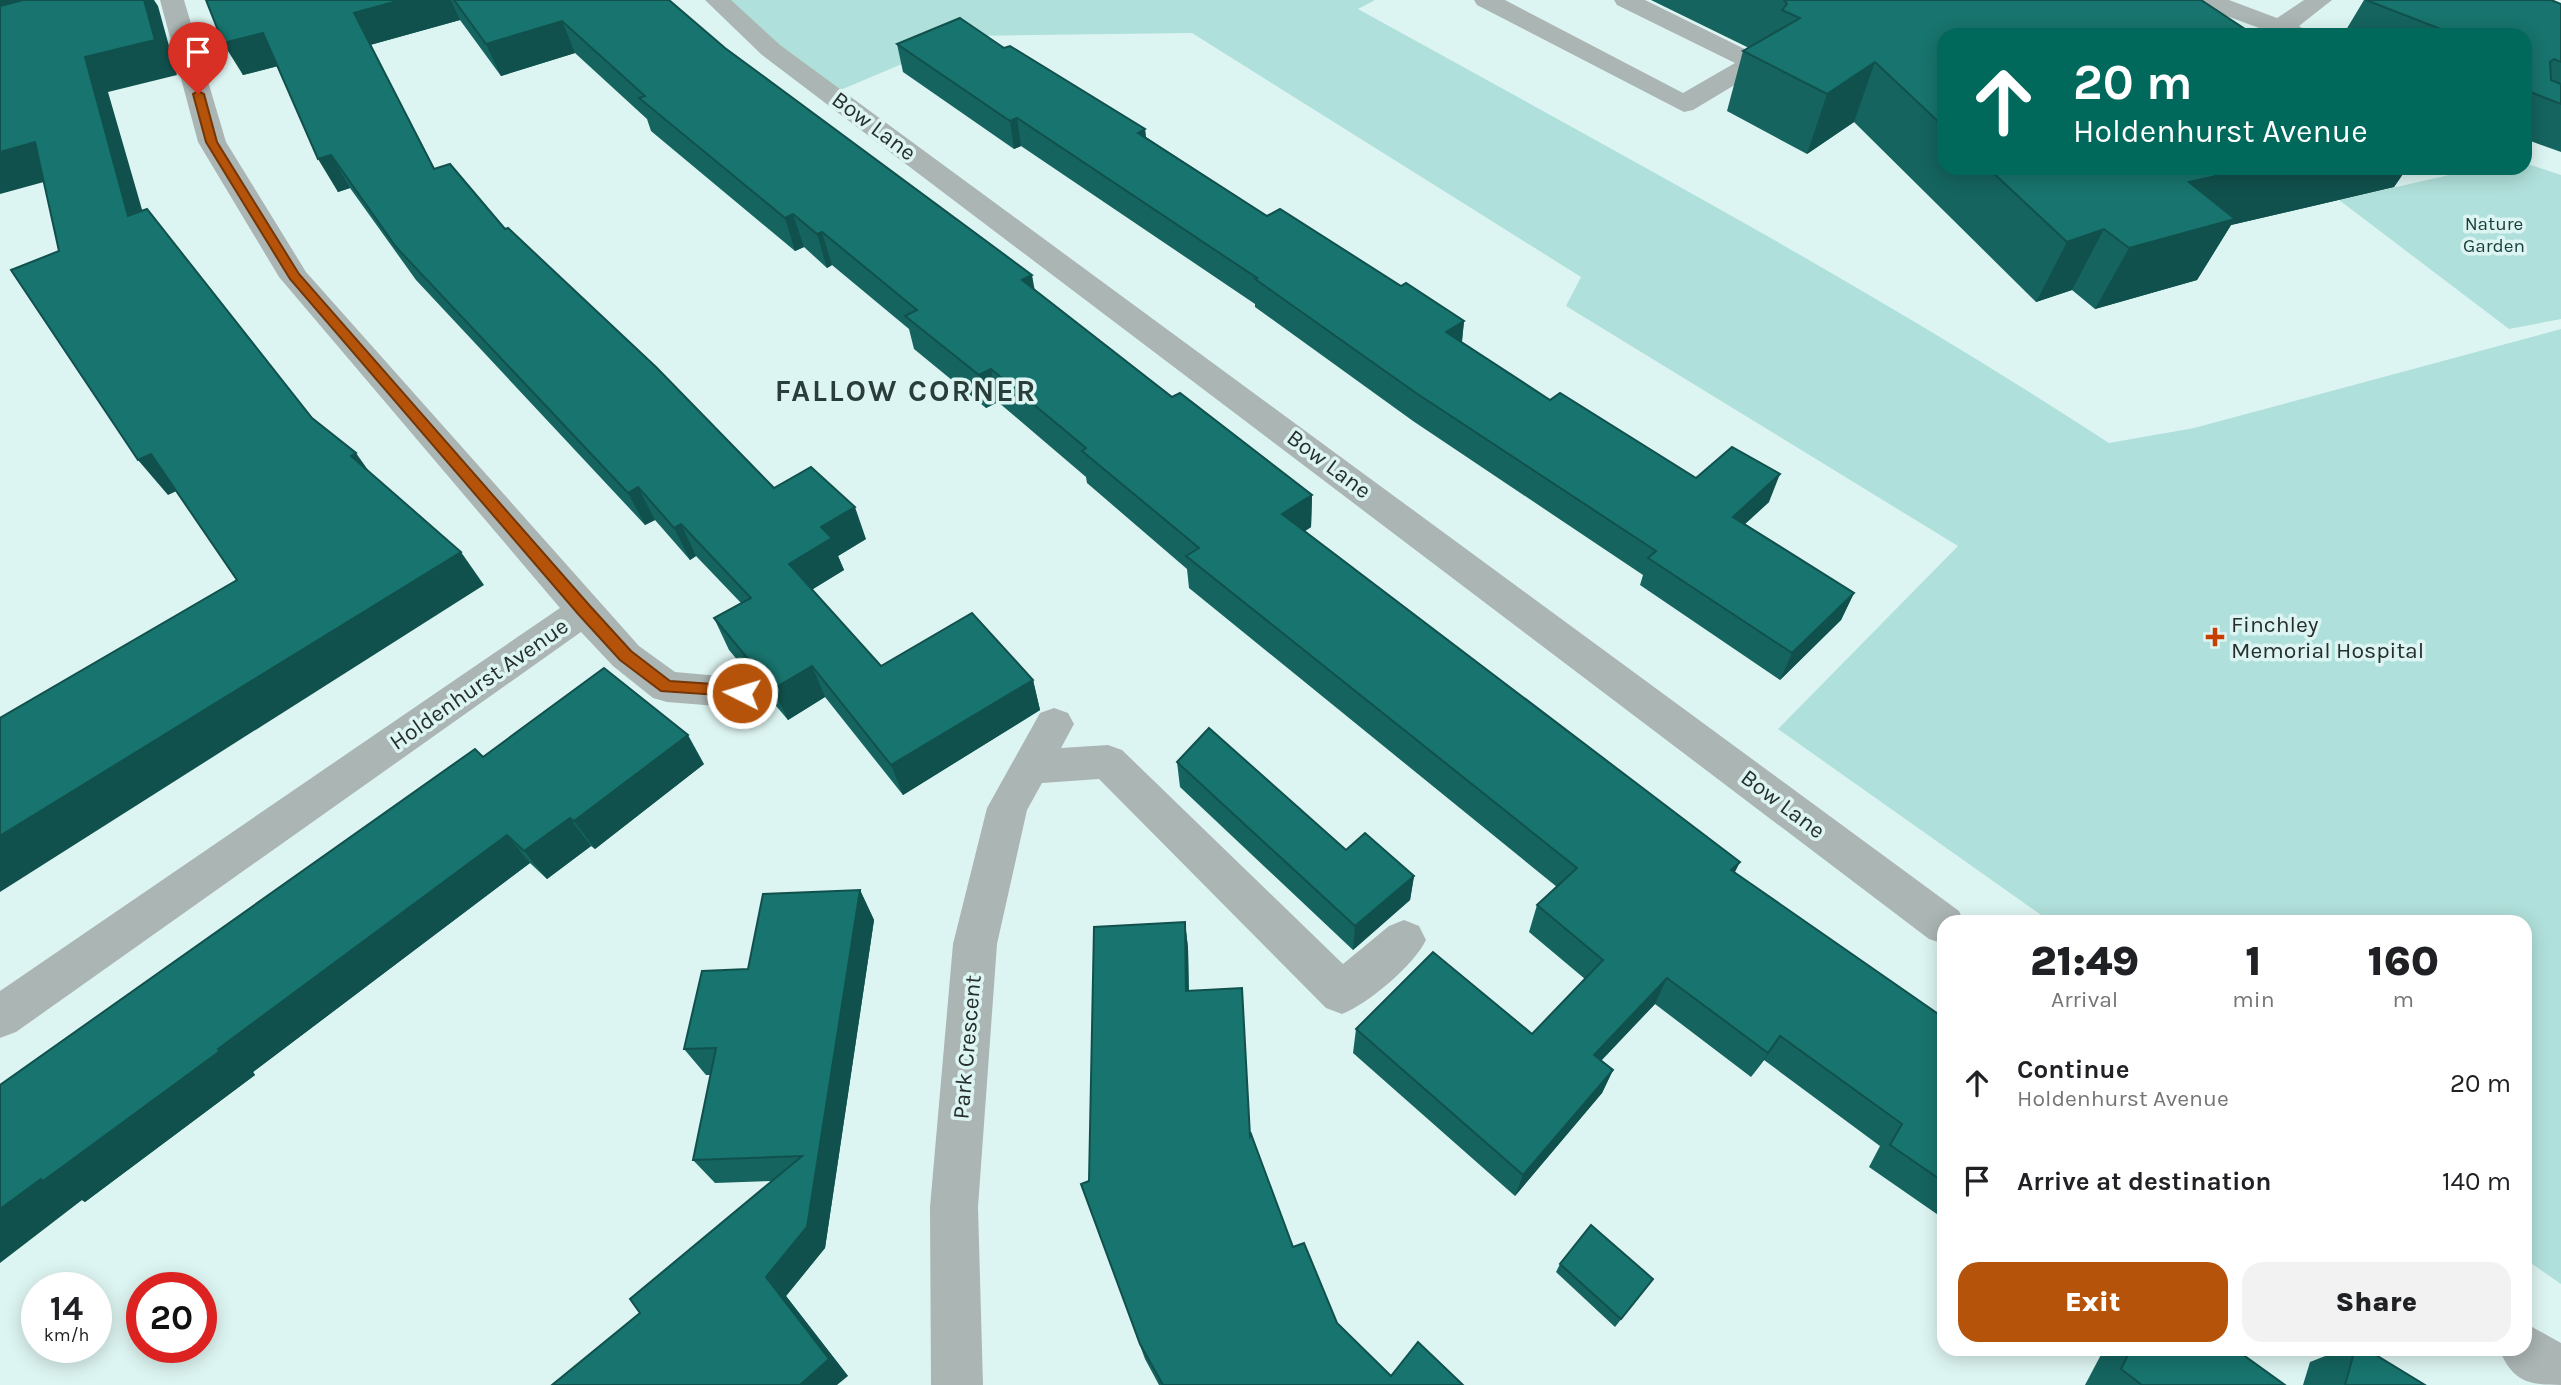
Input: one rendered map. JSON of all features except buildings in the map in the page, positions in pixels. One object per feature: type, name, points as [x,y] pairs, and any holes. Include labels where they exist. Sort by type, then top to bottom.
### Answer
[{"type":"street","name":"Holdenhurst Avenue","points":[[0,1017],[584,611],[295,277],[212,142],[172,0]]},
{"type":"street","name":"Bow Lane","points":[[717,0],[771,50],[1937,920]]},
{"type":"street","points":[[1486,0],[1684,104],[1754,63],[1626,0]]},
{"type":"street","points":[[2206,0],[2282,28]]},
{"type":"street","points":[[2293,28],[2320,0]]},
{"type":"street","points":[[584,611],[626,656],[667,687],[742,693]]},
{"type":"street","name":"Park Crescent","points":[[957,1385],[954,1208],[975,944],[1007,808],[1054,724]]},
{"type":"street","points":[[1030,766],[1108,762],[1342,993],[1404,940]]},
{"type":"street","points":[[2532,1354],[2561,1376]]},
{"type":"green space","name":"Finchley Memorial Hospital","points":[[717,0],[1375,0],[1358,9],[1832,273],[2109,443],[2194,428],[2561,329],[2561,1284],[2532,1264],[2532,915],[2041,915],[1778,729],[1958,546],[1566,306],[1581,277],[1192,33],[968,36],[831,94]]},
{"type":"green space","name":"Nature Garden","points":[[2532,165],[2561,175],[2561,319],[2509,329],[2339,200],[2449,175],[2532,175]]},
{"type":"place","name":"Finchley Memorial Hospital","points":[[2215,637]]},
{"type":"district","name":"FALLOW CORNER","points":[[906,391]]},
{"type":"route","points":[[198,94],[212,142],[295,277],[584,611],[626,656],[667,687],[742,693]]}]
